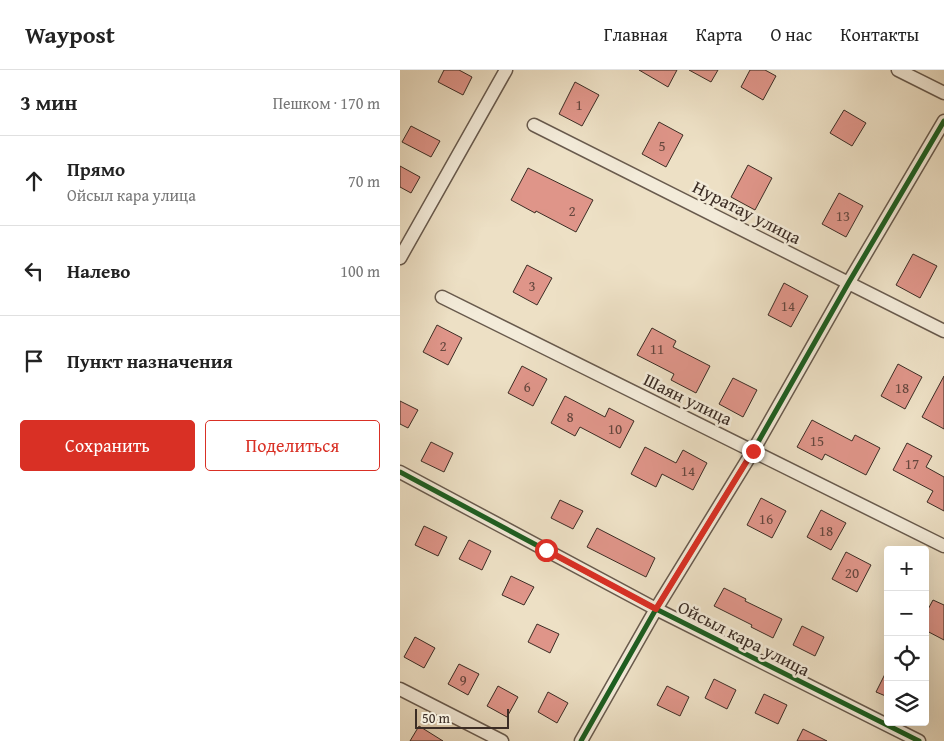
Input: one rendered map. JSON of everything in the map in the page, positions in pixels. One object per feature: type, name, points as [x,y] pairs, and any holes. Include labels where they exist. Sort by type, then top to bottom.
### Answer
[{"type":"street","points":[[400,258],[506,70]]},
{"type":"street","points":[[898,70],[944,93]]},
{"type":"street","points":[[581,741],[656,609],[753,451],[848,282],[944,121]]},
{"type":"street","name":"Нуратау улица","points":[[534,125],[944,332]]},
{"type":"street","name":"Шаян улица","points":[[442,297],[944,546]]},
{"type":"street","name":"Ойсыл кара улица","points":[[400,472],[656,609],[919,741]]},
{"type":"street","points":[[400,689],[502,741]]},
{"type":"building","points":[[444,70],[459,70],[472,77],[463,95],[438,82]]},
{"type":"building","points":[[639,70],[677,70],[668,87]]},
{"type":"building","points":[[689,70],[718,70],[711,82]]},
{"type":"building","points":[[750,70],[765,70],[776,76],[763,100],[741,87]]},
{"type":"building","points":[[575,82],[599,95],[582,126],[559,114]]},
{"type":"building","points":[[844,110],[866,123],[852,146],[830,133]]},
{"type":"building","points":[[659,122],[683,135],[666,167],[642,154]]},
{"type":"building","points":[[411,126],[440,141],[431,157],[402,142]]},
{"type":"building","points":[[748,165],[772,178],[755,210],[731,197]]},
{"type":"building","points":[[400,166],[420,177],[411,193],[400,187]]},
{"type":"building","points":[[528,168],[593,200],[576,232],[511,200]]},
{"type":"building","points":[[839,193],[863,206],[846,237],[822,224]]},
{"type":"building","points":[[913,254],[937,266],[920,298],[896,285]]},
{"type":"building","points":[[527,265],[552,278],[537,305],[513,292]]},
{"type":"building","points":[[784,283],[808,296],[791,327],[768,315]]},
{"type":"building","points":[[437,325],[462,338],[448,365],[423,352]]},
{"type":"building","points":[[652,328],[676,341],[673,347],[710,366],[696,393],[671,380],[674,374],[637,355]]},
{"type":"building","points":[[898,364],[922,377],[905,409],[881,396]]},
{"type":"building","points":[[522,366],[547,379],[533,406],[508,393]]},
{"type":"building","points":[[944,376],[944,429],[922,417]]},
{"type":"building","points":[[733,378],[757,390],[743,417],[719,404]]},
{"type":"building","points":[[565,396],[605,417],[609,408],[634,421],[620,448],[580,427],[575,436],[551,423]]},
{"type":"building","points":[[400,401],[418,410],[408,428],[400,424]]},
{"type":"building","points":[[812,420],[852,441],[855,435],[880,448],[866,475],[825,454],[822,460],[797,447]]},
{"type":"building","points":[[431,442],[453,453],[444,472],[421,461]]},
{"type":"building","points":[[907,443],[932,456],[926,467],[944,477],[944,511],[927,502],[933,491],[893,470]]},
{"type":"building","points":[[645,447],[676,463],[683,450],[707,463],[693,490],[662,474],[656,487],[631,474]]},
{"type":"building","points":[[761,498],[786,511],[772,538],[747,525]]},
{"type":"building","points":[[560,500],[583,511],[573,529],[551,518]]},
{"type":"building","points":[[821,510],[846,523],[831,550],[807,537]]},
{"type":"building","points":[[424,526],[447,537],[438,556],[415,545]]},
{"type":"building","points":[[597,528],[655,558],[646,577],[587,547]]},
{"type":"building","points":[[469,540],[491,551],[482,570],[459,559]]},
{"type":"building","points":[[846,552],[871,565],[857,592],[832,579]]},
{"type":"building","points":[[511,576],[534,587],[524,605],[502,595]]},
{"type":"building","points":[[724,588],[746,599],[745,601],[782,619],[773,638],[714,606]]},
{"type":"building","points":[[933,600],[944,605],[944,640],[929,632],[929,608]]},
{"type":"building","points":[[537,624],[559,634],[550,653],[528,642]]},
{"type":"building","points":[[802,626],[824,637],[815,656],[793,645]]},
{"type":"building","points":[[415,637],[435,648],[424,668],[404,657]]},
{"type":"building","points":[[459,664],[479,674],[468,695],[448,684]]},
{"type":"building","points":[[884,676],[884,695],[876,692]]},
{"type":"building","points":[[714,679],[736,690],[727,709],[705,698]]},
{"type":"building","points":[[498,686],[518,697],[507,717],[487,706]]},
{"type":"building","points":[[667,686],[689,697],[680,716],[657,705]]},
{"type":"building","points":[[548,692],[568,703],[557,723],[538,712]]},
{"type":"building","points":[[764,694],[787,705],[778,724],[755,713]]},
{"type":"building","points":[[419,726],[443,741],[410,741]]},
{"type":"building","points":[[803,729],[827,741],[797,741]]},
{"type":"cycle path","points":[[581,741],[656,609],[753,451],[849,282],[944,121]]},
{"type":"cycle path","points":[[400,472],[656,609],[919,741]]},
{"type":"route","points":[[546,550],[656,609],[753,451]]}]
